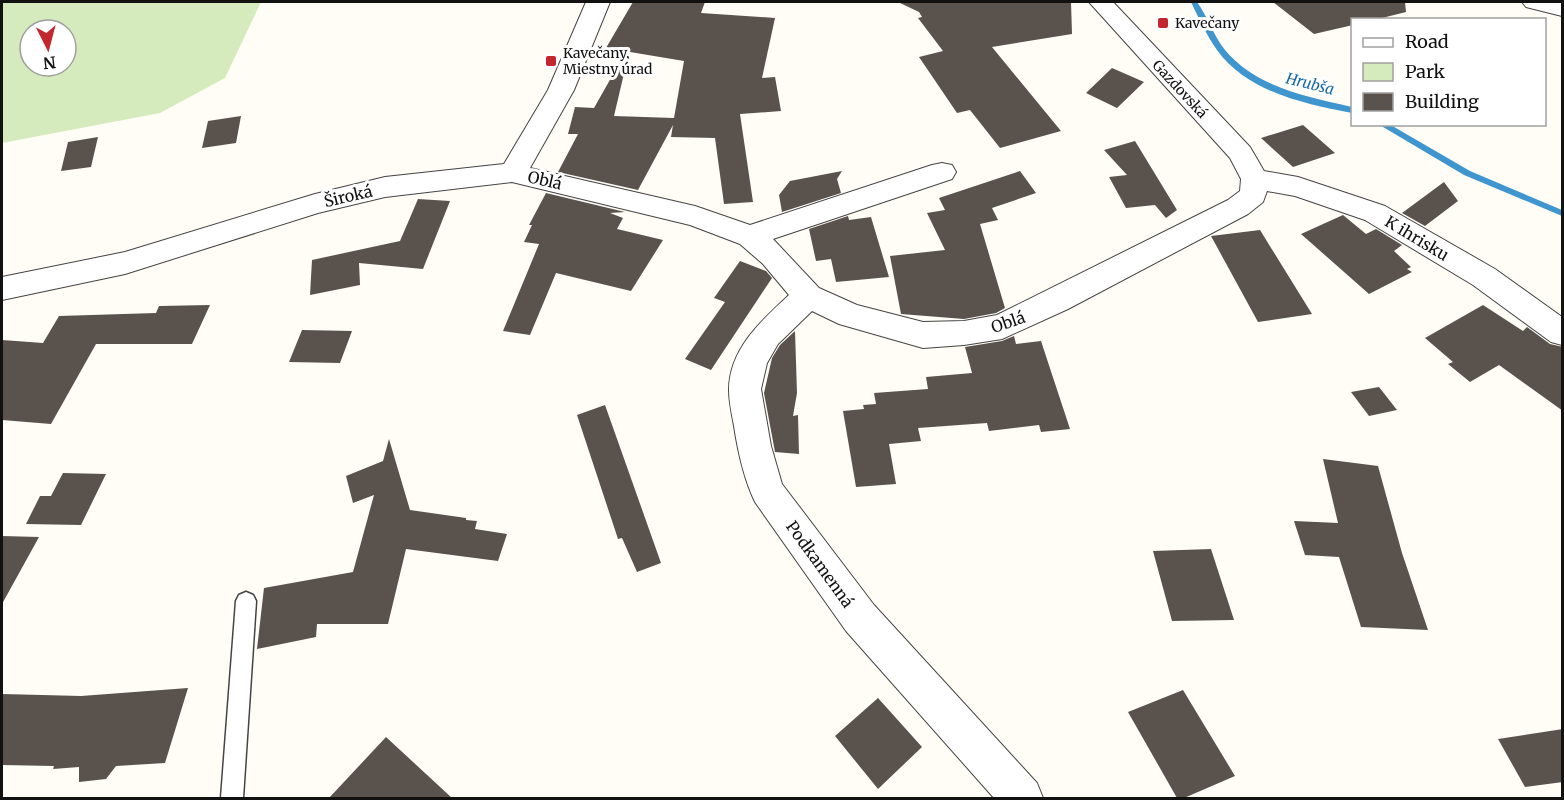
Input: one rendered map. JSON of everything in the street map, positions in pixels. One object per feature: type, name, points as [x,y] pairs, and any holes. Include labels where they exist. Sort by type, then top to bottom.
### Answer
[{"type":"street","points":[[512,173],[532,146],[586,35],[598,2]]},
{"type":"street","name":"Gazdovská","points":[[1101,2],[1241,153],[1255,179]]},
{"type":"street","points":[[1534,2],[1563,9]]},
{"type":"street","points":[[750,236],[942,172]]},
{"type":"street","name":"Oblá","points":[[512,173],[695,216],[750,236],[773,256],[808,296],[850,315],[923,335],[1002,327],[1238,207],[1253,195],[1255,179]]},
{"type":"street","name":"Široká","points":[[2,289],[125,263],[315,204],[385,187],[512,173]]},
{"type":"street","name":"K ihrisku","points":[[1255,179],[1298,187],[1375,213],[1484,277],[1563,333]]},
{"type":"street","name":"Podkamenná","points":[[808,296],[767,335],[751,361],[745,389],[754,446],[767,491],[860,618],[1022,798]]},
{"type":"lane","points":[[232,798],[246,601]]},
{"type":"green space","points":[[2,2],[261,2],[225,78],[160,113],[2,143]]},
{"type":"building","points":[[633,2],[705,2],[701,13],[775,18],[762,78],[775,77],[781,111],[740,114],[753,202],[724,204],[715,138],[671,137],[673,125],[638,190],[558,172],[578,134],[568,134],[575,107],[594,108],[620,62],[626,65],[614,116],[674,118],[684,61],[606,48]]},
{"type":"building","points":[[898,2],[1071,2],[1072,34],[992,47],[1061,131],[1000,148],[970,110],[957,113],[919,57],[943,51],[918,18],[922,17],[919,12]]},
{"type":"building","points":[[1273,2],[1405,2],[1406,12],[1382,18],[1351,18],[1351,25],[1314,34]]},
{"type":"building","points":[[1112,68],[1144,82],[1117,108],[1086,93]]},
{"type":"building","points":[[241,116],[236,143],[202,148],[208,121]]},
{"type":"building","points":[[1303,125],[1335,153],[1293,167],[1261,138]]},
{"type":"building","points":[[98,137],[91,167],[61,171],[68,142]]},
{"type":"building","points":[[1135,141],[1177,210],[1166,218],[1155,205],[1126,208],[1109,177],[1127,175],[1104,150]]},
{"type":"building","points":[[842,171],[837,179],[841,193],[782,212],[779,195],[790,181]]},
{"type":"building","points":[[1020,171],[1036,193],[992,208],[998,220],[980,224],[1005,308],[996,313],[964,319],[901,314],[890,256],[945,250],[927,213],[945,210],[939,198]]},
{"type":"building","points":[[1444,182],[1458,201],[1425,226],[1402,213]]},
{"type":"building","points":[[546,193],[625,212],[610,213],[623,218],[617,229],[663,240],[631,291],[556,273],[530,335],[503,331],[539,244],[524,242],[532,225],[529,225]]},
{"type":"building","points":[[418,199],[450,201],[423,269],[359,263],[360,285],[310,295],[312,260],[400,241]]},
{"type":"building","points":[[1343,215],[1366,234],[1376,229],[1402,245],[1394,251],[1411,267],[1407,269],[1412,272],[1369,294],[1301,234]]},
{"type":"building","points":[[848,216],[849,220],[871,217],[889,277],[836,282],[831,259],[816,261],[809,229]]},
{"type":"building","points":[[1260,230],[1312,314],[1258,322],[1211,236]]},
{"type":"building","points":[[740,261],[766,271],[772,278],[711,370],[685,359],[725,302],[714,298]]},
{"type":"building","points":[[210,305],[192,344],[96,344],[51,424],[2,420],[2,340],[43,343],[59,316],[156,313],[159,306]]},
{"type":"building","points":[[1483,305],[1523,331],[1527,327],[1550,344],[1563,347],[1563,411],[1499,365],[1470,382],[1448,364],[1453,362],[1425,338]]},
{"type":"building","points":[[302,330],[352,331],[340,363],[289,362]]},
{"type":"building","points":[[795,331],[797,393],[793,416],[798,415],[799,454],[775,452],[764,393],[772,358],[780,345]]},
{"type":"building","points":[[1014,336],[1016,344],[1041,341],[1070,429],[1041,432],[1039,425],[989,431],[987,423],[918,428],[921,441],[889,444],[896,484],[856,487],[843,411],[864,409],[863,405],[876,404],[874,393],[928,389],[926,377],[972,373],[965,347],[1002,341]]},
{"type":"building","points":[[1379,387],[1397,410],[1369,416],[1351,392]]},
{"type":"building","points":[[605,405],[661,563],[637,572],[622,538],[618,539],[577,415]]},
{"type":"building","points":[[389,439],[410,510],[466,518],[466,520],[477,521],[475,529],[507,534],[498,561],[406,549],[388,624],[317,624],[316,637],[257,649],[264,588],[353,572],[374,495],[353,503],[346,476],[383,461]]},
{"type":"building","points":[[1323,459],[1378,466],[1402,553],[1428,630],[1361,627],[1339,557],[1305,555],[1294,521],[1338,523]]},
{"type":"building","points":[[63,473],[106,474],[81,525],[26,524],[40,496],[51,496]]},
{"type":"building","points":[[2,536],[39,537],[2,604]]},
{"type":"building","points":[[1211,549],[1234,620],[1172,621],[1153,551]]},
{"type":"building","points":[[188,688],[165,763],[116,766],[106,779],[79,782],[79,767],[53,769],[54,766],[2,765],[2,694],[81,696]]},
{"type":"building","points":[[1183,690],[1235,776],[1184,798],[1177,798],[1128,712]]},
{"type":"building","points":[[878,698],[922,747],[878,789],[835,736]]},
{"type":"building","points":[[1563,729],[1563,782],[1525,787],[1498,739]]},
{"type":"building","points":[[386,737],[452,798],[329,798]]},
{"type":"waterway","name":"Hrubša","points":[[1194,2],[1221,50],[1248,75],[1281,91],[1351,110]]},
{"type":"waterway","name":"Hrubša","points":[[1385,126],[1467,173],[1562,213]]},
{"type":"place","name":"Kavečany","points":[[1163,23]]},
{"type":"place","name":"Kavečany, Miestny úrad","points":[[551,61]]}]
